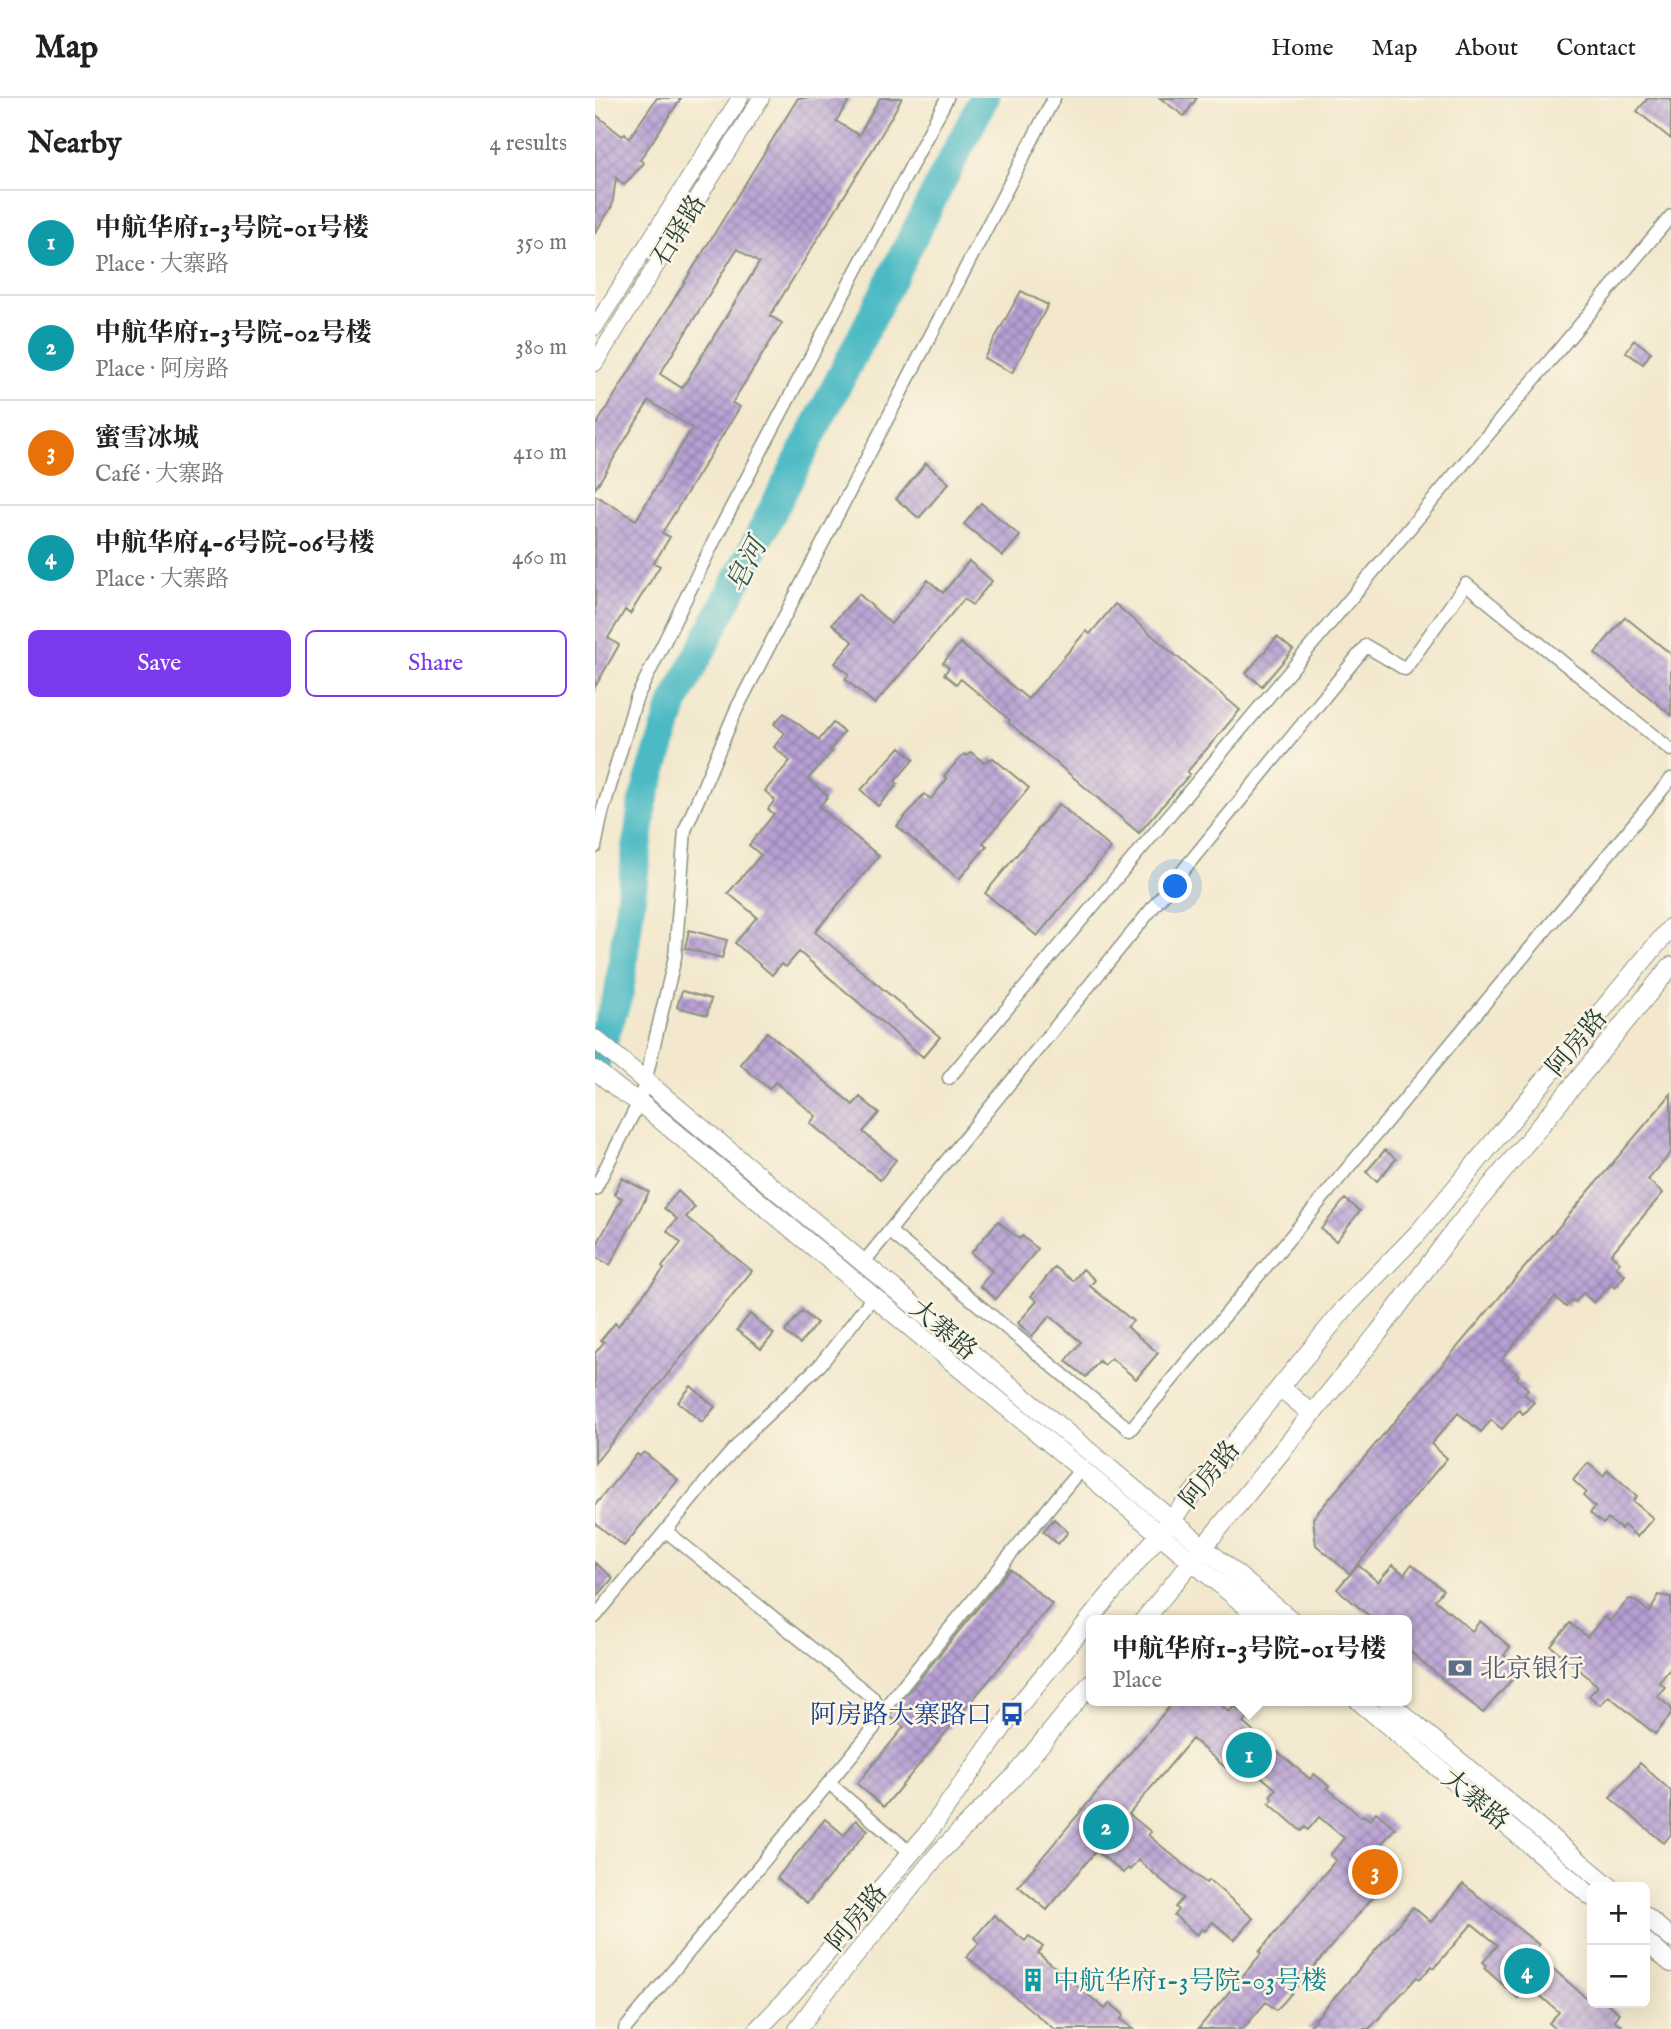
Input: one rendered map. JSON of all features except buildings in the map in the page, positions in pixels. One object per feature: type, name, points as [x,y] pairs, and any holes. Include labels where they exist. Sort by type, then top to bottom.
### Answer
[{"type":"main road","name":"阿房路","points":[[1093,1615],[1345,1308],[1419,1232],[1671,927]]},
{"type":"main road","name":"阿房路","points":[[1148,1615],[1379,1332],[1454,1231],[1671,965]]},
{"type":"main road","name":"大寨路","points":[[595,1039],[1285,1615]]},
{"type":"main road","name":"大寨路","points":[[595,1070],[639,1102],[1257,1615]]},
{"type":"main road","points":[[1280,1387],[1312,1414]]},
{"type":"main road","name":"阿房路","points":[[758,2029],[792,1994],[927,1834],[1012,1714],[1086,1623]]},
{"type":"main road","name":"阿房路","points":[[798,2029],[939,1853],[1012,1779],[1086,1689]]},
{"type":"main road","name":"大寨路","points":[[1365,1706],[1587,1893]]},
{"type":"main road","name":"大寨路","points":[[1393,1706],[1604,1882]]},
{"type":"main road","points":[[1650,1920],[1671,1938]]},
{"type":"main road","points":[[1650,1945],[1671,1963]]},
{"type":"street","name":"石驿路","points":[[595,327],[740,98]]},
{"type":"street","name":"石驿路","points":[[595,363],[761,98]]},
{"type":"street","points":[[595,847],[602,813],[636,699],[717,533],[947,98]]},
{"type":"street","points":[[595,1189],[639,1102],[645,1082],[675,957],[685,830],[736,709],[1054,98]]},
{"type":"street","points":[[949,1078],[1671,216]]},
{"type":"street","points":[[864,1262],[1366,646],[1405,669],[1466,584],[1671,750]]},
{"type":"street","points":[[889,1231],[1130,1430],[1671,779]]},
{"type":"street","points":[[595,1617],[751,1430],[820,1365],[873,1297]]},
{"type":"street","points":[[877,1717],[1080,1470]]},
{"type":"street","points":[[625,2029],[874,1728],[877,1717],[873,1698],[666,1531]]},
{"type":"street","points":[[829,1783],[911,1853]]},
{"type":"waterway","name":"皂河","points":[[595,1063],[619,993],[643,801],[674,703],[984,98]]},
{"type":"place","name":"北京银行","points":[[1460,1668]]},
{"type":"place","name":"阿房路大寨路口","points":[[1012,1714]]},
{"type":"place","name":"中航华府1-3号院-01号楼","points":[[1249,1755]]},
{"type":"place","name":"中航华府1-3号院-02号楼","points":[[1106,1827]]},
{"type":"place","name":"蜜雪冰城","points":[[1375,1872]]},
{"type":"place","name":"中航华府4-6号院-06号楼","points":[[1527,1971]]},
{"type":"place","name":"中航华府1-3号院-03号楼","points":[[1033,1980]]}]
